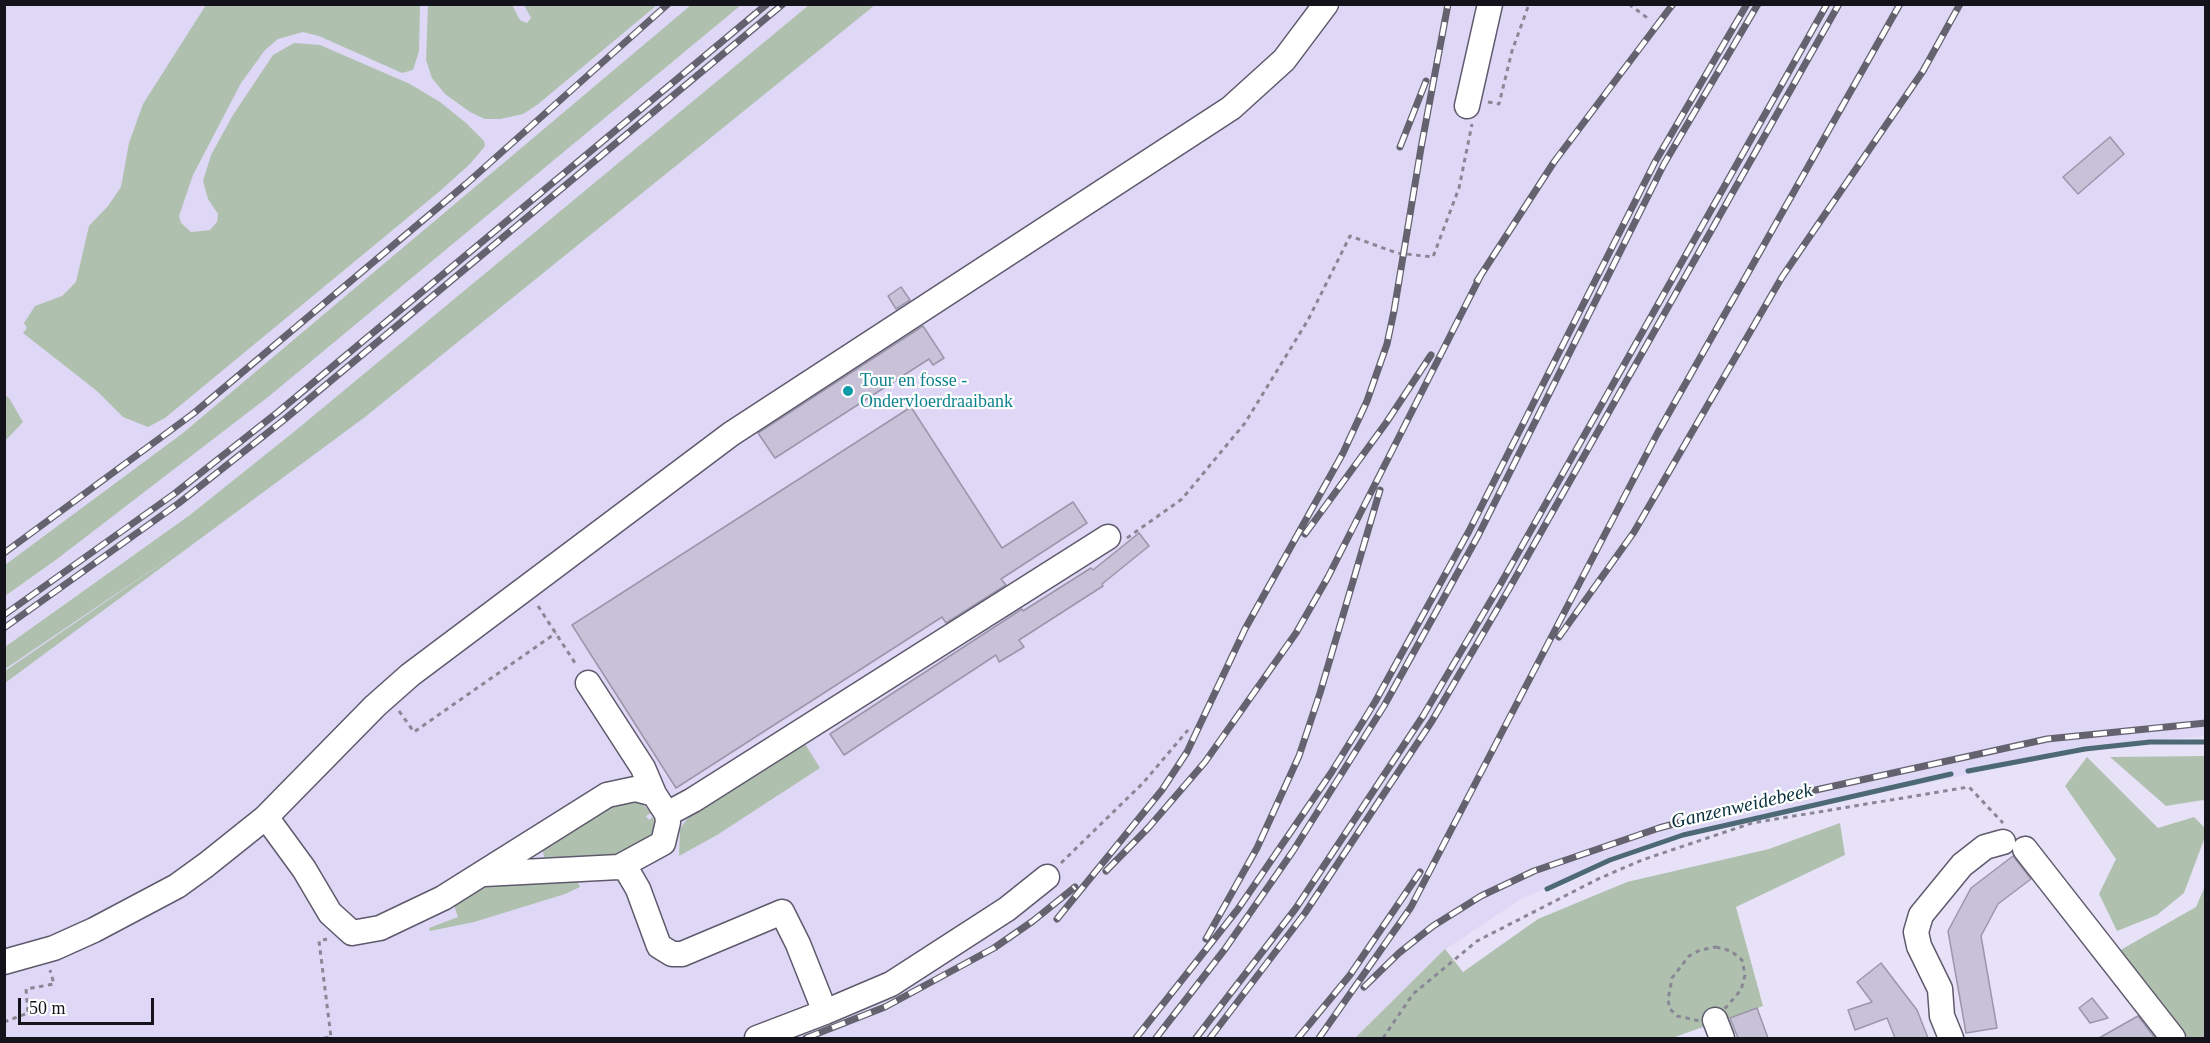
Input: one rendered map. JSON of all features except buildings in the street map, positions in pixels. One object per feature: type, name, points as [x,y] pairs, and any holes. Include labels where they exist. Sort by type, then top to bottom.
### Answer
[{"type":"street","points":[[4,962],[44,951],[94,930],[177,886],[266,818],[394,690],[731,434],[1231,108],[1284,60],[1326,4]]},
{"type":"street","points":[[1472,109],[1490,4]]},
{"type":"street","points":[[668,814],[1108,537]]},
{"type":"street","points":[[484,874],[619,867],[663,843],[668,814],[654,794],[643,768],[588,683]]},
{"type":"street","points":[[266,818],[304,869],[330,913],[351,933],[380,928],[403,918],[484,874],[607,795],[635,789],[654,794]]},
{"type":"street","points":[[1952,1038],[1942,1016],[1940,989],[1919,946],[1916,933],[1921,915],[1962,865],[1985,847],[2011,839],[2173,1038]]},
{"type":"street","points":[[624,865],[638,889],[659,946],[672,954],[682,954],[782,912],[798,944],[825,1012]]},
{"type":"street","points":[[757,1038],[857,1000],[899,979],[1008,909],[1047,877]]},
{"type":"path","points":[[1142,528],[1190,491],[1249,418],[1308,320],[1350,236],[1397,253],[1433,257],[1459,188],[1472,109],[1499,104],[1512,51],[1529,4]]},
{"type":"path","points":[[1629,4],[1650,20]]},
{"type":"path","points":[[527,589],[588,683]]},
{"type":"path","points":[[412,730],[414,732],[431,723],[556,633]]},
{"type":"path","points":[[1047,877],[1143,783],[1188,730]]},
{"type":"path","points":[[1383,1038],[1413,994],[1477,941],[1598,879],[1642,860],[1752,823],[1969,787],[2011,839]]},
{"type":"path","points":[[1716,947],[1731,951],[1742,960],[1745,975],[1741,990],[1719,1029],[1705,1022],[1687,1020],[1677,1016],[1670,1009],[1668,1000],[1672,978],[1679,967],[1700,950],[1716,947]]},
{"type":"path","points":[[320,948],[331,1037],[324,1038]]},
{"type":"path","points":[[4,1022],[28,1013],[26,989],[54,984],[44,951]]},
{"type":"shaded area","points":[[5,5],[2205,5],[2205,736],[2122,743],[1747,820],[1627,852],[1521,899],[1446,949],[1355,1038],[5,1038]]},
{"type":"green space","points":[[206,5],[420,5],[419,51],[413,70],[402,73],[319,36],[303,32],[278,39],[265,50],[241,83],[193,175],[179,216],[181,223],[191,232],[210,230],[217,222],[218,214],[208,199],[203,181],[211,155],[233,115],[273,55],[294,43],[320,45],[410,84],[440,102],[466,123],[484,141],[485,146],[470,164],[440,191],[165,418],[148,427],[123,417],[97,391],[23,333],[27,328],[24,323],[35,306],[62,296],[76,282],[89,226],[108,206],[121,187],[129,143],[143,104]]},
{"type":"green space","points":[[428,5],[512,5],[520,20],[527,23],[531,18],[524,5],[657,5],[537,105],[523,114],[500,119],[485,119],[470,112],[445,94],[432,78],[426,60]]},
{"type":"green space","points":[[691,5],[741,5],[268,397],[57,559],[5,596],[5,565],[183,433]]},
{"type":"green space","points":[[809,5],[875,5],[365,417],[5,683],[5,671],[178,552],[5,669],[5,647],[190,515],[295,431]]},
{"type":"green space","points":[[5,395],[23,422],[5,441]]},
{"type":"green space","points":[[802,739],[820,768],[717,835],[679,856],[680,829],[696,806]]},
{"type":"green space","points":[[2205,756],[2205,803],[2203,800],[2166,806],[2110,757]]},
{"type":"green space","points":[[2087,757],[2158,828],[2194,817],[2205,828],[2205,837],[2184,893],[2157,915],[2117,931],[2099,894],[2116,859],[2065,786]]},
{"type":"green space","points":[[638,799],[651,813],[646,816],[649,820],[653,817],[655,822],[650,837],[610,861],[545,859],[542,849],[610,800]]},
{"type":"green space","points":[[1840,823],[1845,855],[1736,907],[1763,1006],[1672,1038],[1355,1038],[1445,949],[1463,972],[1538,919],[1627,882],[1769,849]]},
{"type":"green space","points":[[574,875],[580,887],[565,894],[474,922],[430,931],[429,928],[458,917],[452,899],[482,881]]},
{"type":"green space","points":[[2205,886],[2205,1038],[2186,1038],[2117,952],[2196,907]]},
{"type":"waterway","name":"Ganzenweidebeek","points":[[1968,771],[2085,749],[2150,742],[2206,742]]},
{"type":"waterway","name":"Ganzenweidebeek","points":[[1547,889],[1610,860],[1683,835],[1951,774]]},
{"type":"railway","points":[[4,553],[194,413],[466,184],[668,4]]},
{"type":"railway","points":[[4,615],[174,494],[278,412],[767,4]]},
{"type":"railway","points":[[4,628],[179,503],[285,419],[783,4]]},
{"type":"railway","points":[[1057,919],[1162,790],[1187,752],[1245,629],[1343,453],[1367,401],[1387,344],[1394,311],[1448,4]]},
{"type":"railway","points":[[1477,281],[1554,162],[1673,4]]},
{"type":"railway","points":[[1136,1038],[1238,909],[1331,773],[1375,702],[1469,531],[1655,162],[1747,4]]},
{"type":"railway","points":[[1156,1038],[1225,949],[1293,851],[1384,706],[1478,536],[1664,164],[1758,4]]},
{"type":"railway","points":[[1196,1038],[1296,908],[1423,716],[1500,585],[1827,4]]},
{"type":"railway","points":[[1210,1038],[1305,913],[1432,721],[1509,589],[1839,4]]},
{"type":"railway","points":[[1319,1038],[1411,907],[1657,434],[1900,4]]},
{"type":"railway","points":[[1559,637],[1634,532],[1782,277],[1923,71],[1960,4]]},
{"type":"railway","points":[[1400,147],[1426,81]]},
{"type":"railway","points":[[1106,871],[1149,827],[1205,762],[1296,633],[1328,577],[1481,275]]},
{"type":"railway","points":[[1305,534],[1386,423],[1431,355]]},
{"type":"railway","points":[[1206,939],[1257,848],[1299,756],[1380,490]]},
{"type":"railway","points":[[1364,987],[1399,953],[1433,926],[1481,896],[1534,871],[1659,828],[1725,810],[2047,739],[2206,723]]},
{"type":"railway","points":[[1298,1038],[1350,975],[1420,872]]},
{"type":"railway","points":[[806,1038],[885,1007],[994,948],[1033,921],[1075,887]]},
{"type":"place","name":"Tour en fosse - Ondervloerdraaibank","points":[[848,391]]}]
